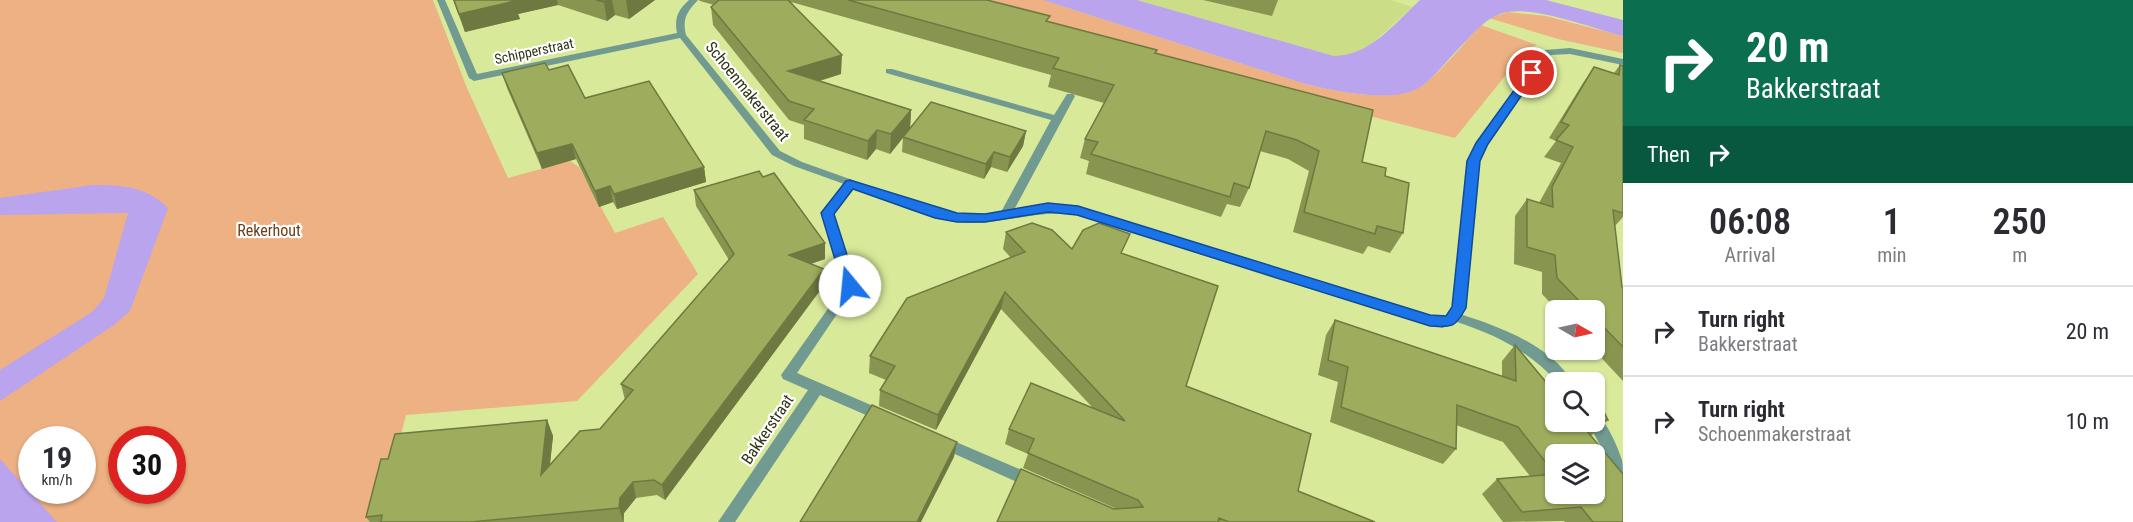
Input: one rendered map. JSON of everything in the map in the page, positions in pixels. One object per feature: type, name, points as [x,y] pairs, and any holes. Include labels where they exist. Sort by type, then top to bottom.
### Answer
[{"type":"street","name":"Schipperstraat","points":[[441,0],[474,78],[682,35]]},
{"type":"street","points":[[682,35],[678,18],[681,11],[694,0]]},
{"type":"street","name":"Schoenmakerstraat","points":[[682,35],[776,153],[850,184],[940,215],[973,219],[1048,207],[1078,211],[1430,321],[1442,323],[1455,316]]},
{"type":"street","points":[[1557,372],[1549,363],[1508,335],[1455,316],[1459,308],[1473,161],[1482,143],[1548,52],[1570,51],[1623,62]]},
{"type":"street","points":[[888,71],[1057,119]]},
{"type":"street","points":[[1006,214],[1070,96]]},
{"type":"street","name":"Bakkerstraat","points":[[726,522],[817,388],[788,375],[850,286],[828,213],[850,184]]},
{"type":"street","points":[[817,388],[892,420]]},
{"type":"street","points":[[1603,432],[1611,459],[1623,473]]},
{"type":"street","points":[[924,434],[1051,490]]},
{"type":"shaded area","points":[[1043,0],[1137,0],[1334,56],[1347,55],[1381,37],[1420,0],[1546,0],[1623,20],[1623,36],[1549,15],[1520,11],[1507,12],[1495,16],[1480,26],[1422,86],[1410,92],[1381,96],[1305,84]]},
{"type":"shaded area","points":[[1137,0],[1391,0],[1412,7],[1366,49],[1348,56],[1334,56]]},
{"type":"shaded area","points":[[93,185],[133,188],[151,195],[168,208],[130,311],[114,325],[0,401],[0,370],[92,312],[104,298],[128,213],[0,215],[0,198]]},
{"type":"shaded area","points":[[0,459],[18,479],[18,504],[41,504],[57,522],[0,522]]},
{"type":"green space","name":"Rekerhout","points":[[0,0],[433,0],[467,88],[508,178],[570,161],[579,167],[615,233],[663,217],[698,274],[577,401],[406,415],[379,522],[0,522]]},
{"type":"green space","points":[[953,0],[1043,0],[1305,84],[1365,95],[1397,94],[1423,85],[1446,64],[1481,25],[1537,45],[1526,50],[1455,138],[1170,65]]},
{"type":"green space","points":[[1508,12],[1546,16],[1623,36],[1623,53],[1558,39],[1489,18]]},
{"type":"building","points":[[454,0],[515,0],[515,1],[459,14]]},
{"type":"building","points":[[719,0],[788,0],[842,55],[788,71],[911,110],[891,134],[877,130],[868,141],[804,120],[814,109],[789,101],[711,7]]},
{"type":"building","points":[[848,0],[987,0],[1050,16],[1046,21],[1157,50],[1155,53],[1373,110],[1362,162],[1386,168],[1385,176],[1409,183],[1403,233],[1377,226],[1375,234],[1304,212],[1319,151],[1297,140],[1266,131],[1249,188],[1234,183],[1230,197],[1091,154],[1098,142],[1085,139],[1114,85],[1053,68],[1059,58]]},
{"type":"building","points":[[545,63],[549,70],[568,65],[585,98],[649,81],[704,167],[614,194],[610,186],[595,191],[572,144],[537,153],[502,73]]},
{"type":"building","points":[[1620,65],[1623,66],[1623,213],[1613,210],[1623,288],[1623,347],[1605,328],[1605,300],[1578,300],[1557,278],[1555,255],[1527,247],[1527,199],[1553,207],[1552,187],[1573,147],[1556,140],[1569,125],[1561,122],[1594,67],[1619,75]]},
{"type":"building","points":[[931,102],[1026,131],[1010,157],[994,152],[986,164],[903,137]]},
{"type":"building","points":[[759,171],[763,177],[774,173],[825,243],[789,255],[824,269],[662,485],[654,480],[633,482],[620,498],[619,508],[471,522],[381,522],[382,515],[366,517],[381,459],[388,459],[395,434],[547,420],[541,475],[580,431],[600,429],[633,390],[621,384],[734,254],[694,190]]},
{"type":"building","points":[[1032,223],[1052,230],[1072,249],[1083,230],[1099,223],[1130,234],[1121,253],[1218,286],[1186,386],[1311,434],[1298,491],[1375,522],[1229,522],[1219,518],[1218,522],[997,522],[1021,469],[1114,509],[1143,507],[1138,500],[1028,453],[1034,439],[1009,429],[1031,383],[1125,421],[1005,292],[938,415],[880,390],[895,366],[870,356],[907,298],[1025,252],[1006,232]]},
{"type":"building","points":[[1335,320],[1516,381],[1515,345],[1545,381],[1545,432],[1588,432],[1598,444],[1545,444],[1545,461],[1518,427],[1457,405],[1456,449],[1341,407],[1348,367],[1328,360]]},
{"type":"building","points":[[872,405],[957,442],[917,522],[800,522]]},
{"type":"building","points":[[1605,453],[1623,474],[1623,522],[1593,522],[1581,507],[1522,512],[1497,479],[1545,475],[1545,504],[1605,504]]},
{"type":"route","points":[[850,286],[828,213],[850,184],[940,215],[957,218],[985,218],[1048,207],[1061,207],[1430,321],[1442,323],[1450,321],[1459,308],[1473,161],[1482,143],[1532,73]]}]
